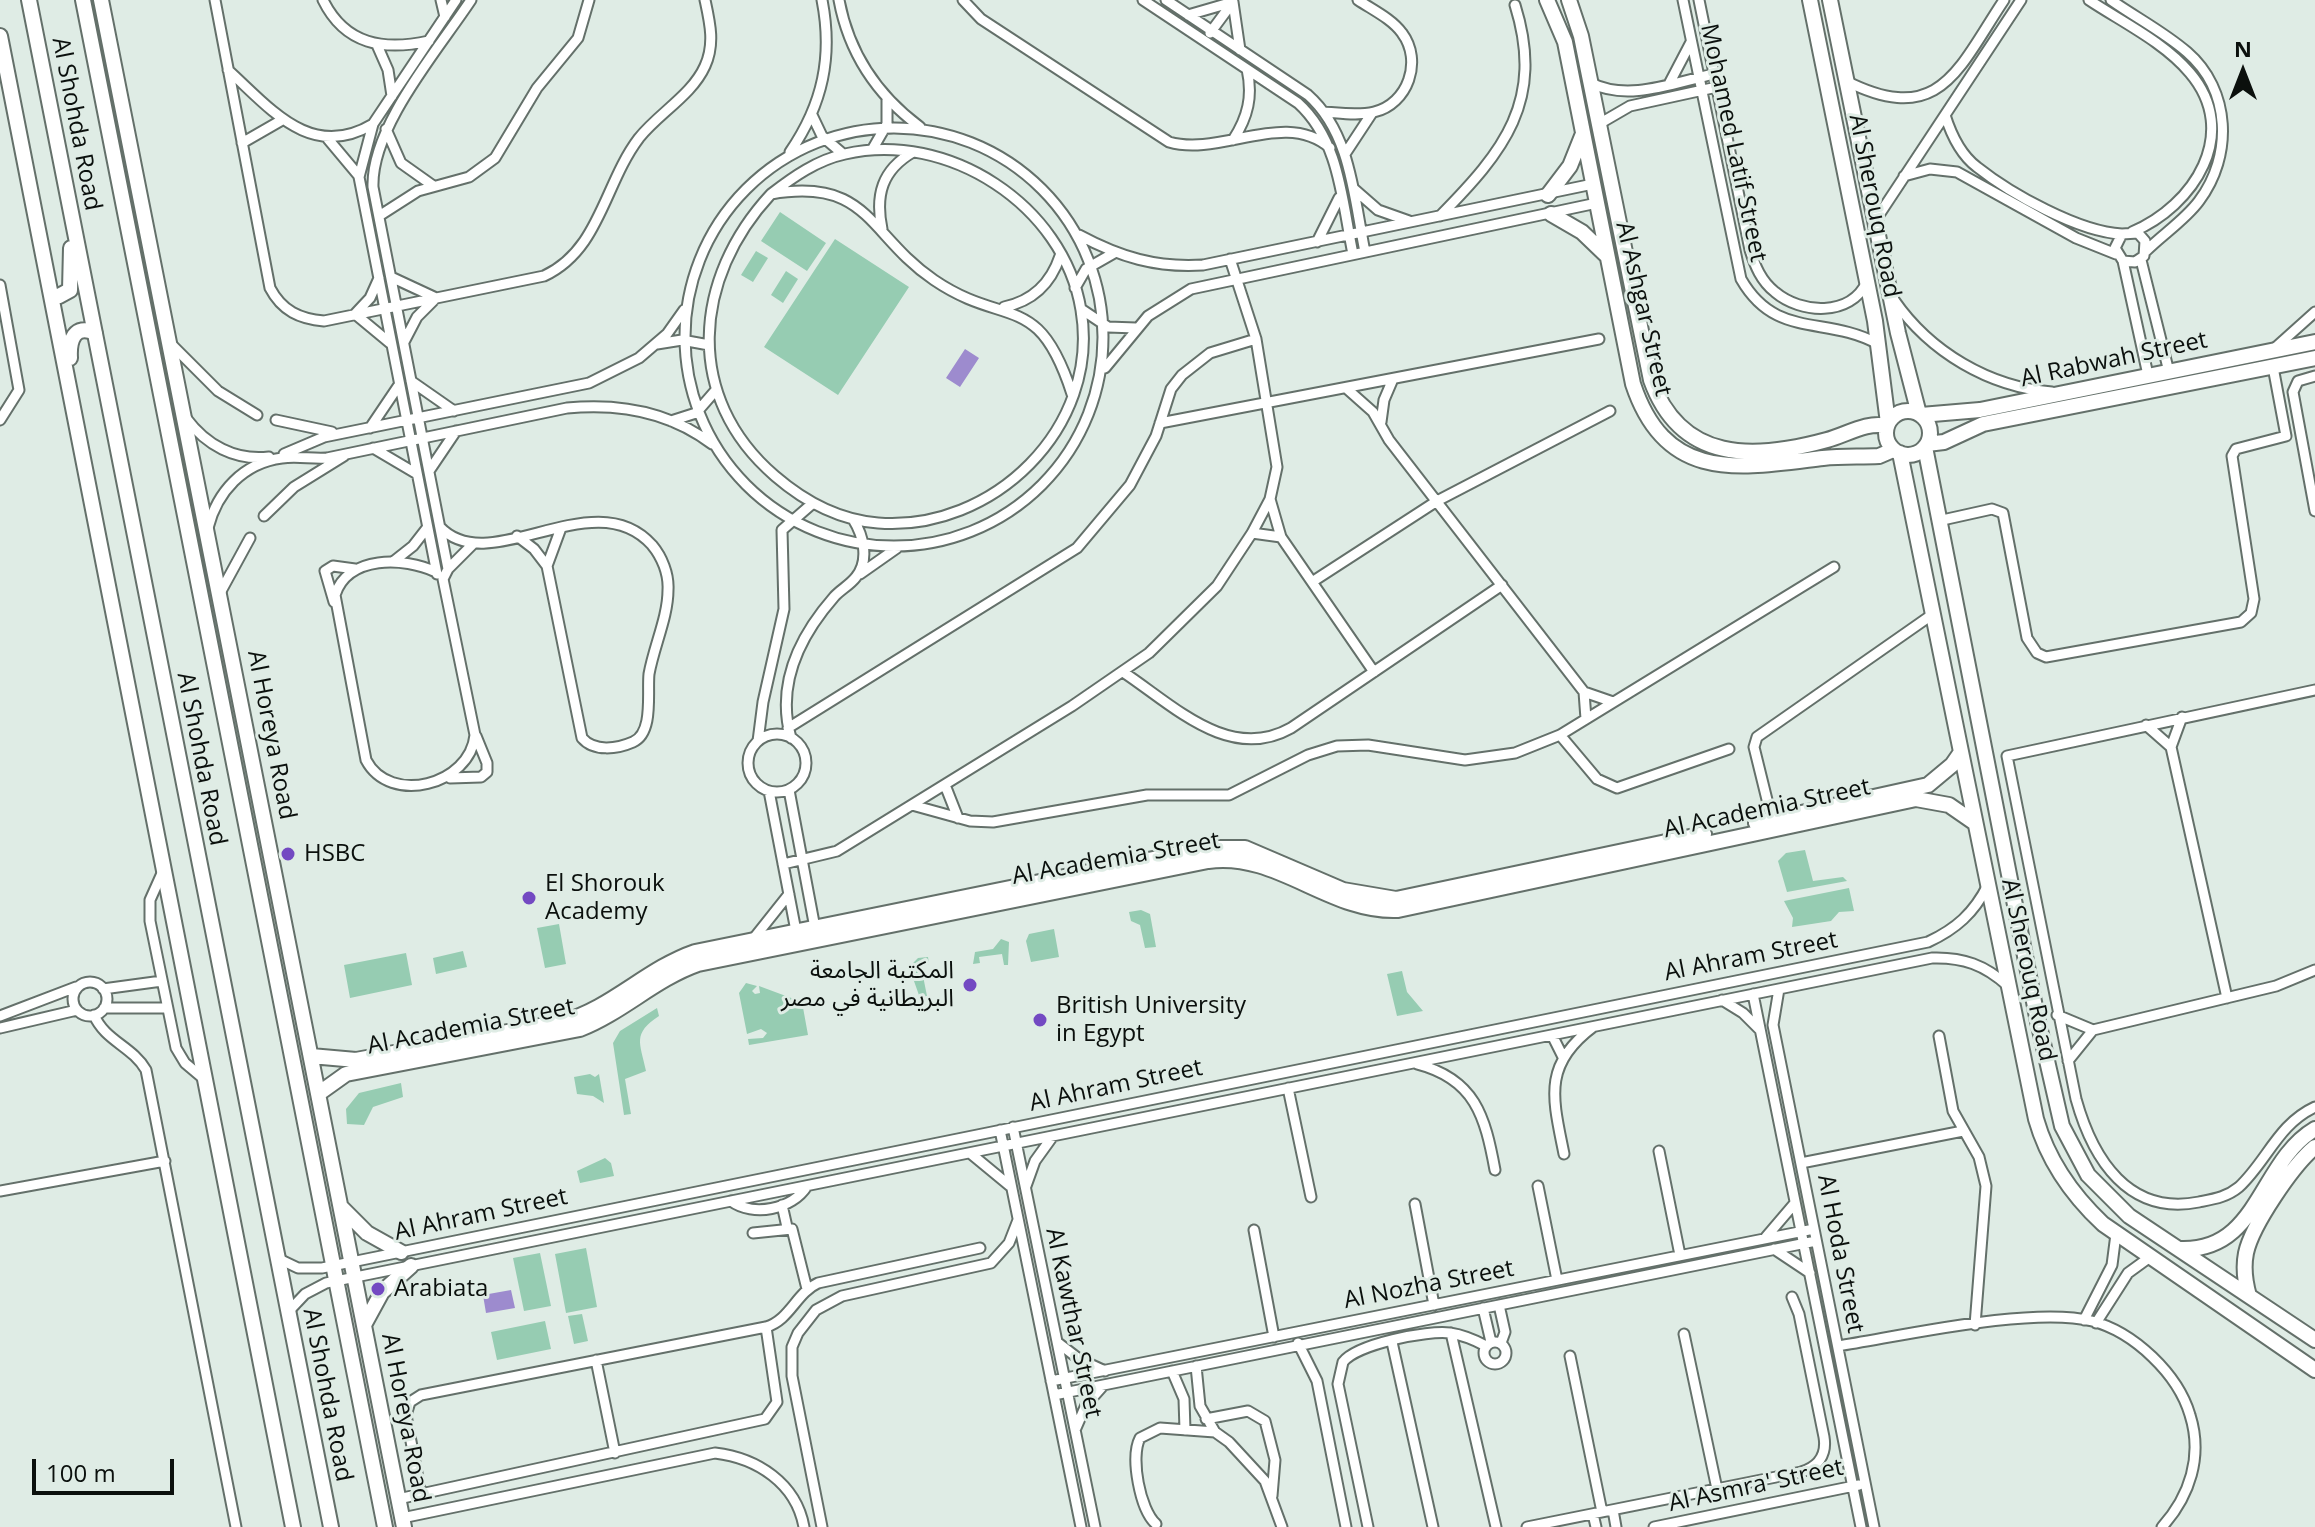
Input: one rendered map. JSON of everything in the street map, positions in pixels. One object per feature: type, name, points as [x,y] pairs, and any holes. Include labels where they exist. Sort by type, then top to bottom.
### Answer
[{"type":"street","name":"Al Shohda Road","points":[[29,0],[331,1527]]},
{"type":"street","name":"Al Horeya Road","points":[[83,0],[384,1524]]},
{"type":"street","name":"Al Horeya Road","points":[[101,0],[403,1522]]},
{"type":"street","points":[[215,0],[274,294],[282,306],[307,319],[324,321],[544,276],[577,255],[633,147],[704,67],[711,40],[705,0]]},
{"type":"street","points":[[323,0],[339,25],[350,34],[377,45],[429,41]]},
{"type":"street","points":[[441,0],[445,17]]},
{"type":"street","points":[[442,573],[394,561],[355,569],[333,566],[325,571],[336,606],[366,760],[378,777],[398,785],[446,777],[481,777],[487,772],[487,763],[475,735],[442,573],[427,528],[359,177],[373,124],[456,0]]},
{"type":"street","points":[[442,573],[440,527],[379,216],[374,163],[386,129],[471,0]]},
{"type":"street","points":[[379,216],[432,185],[469,177],[495,158],[537,88],[578,38],[589,0]]},
{"type":"street","points":[[788,156],[812,115],[823,86],[827,55],[822,0]]},
{"type":"street","points":[[839,0],[853,48],[887,100],[923,129],[997,161],[1039,194],[1076,233],[1094,261],[1105,293],[1108,327],[1102,371],[1071,444],[1036,485],[993,517],[969,528],[899,546],[864,546],[825,538],[790,520],[753,488],[718,448],[696,413],[685,378],[682,340],[689,304],[709,250],[729,217],[760,180],[788,156],[822,136],[854,127],[887,124],[923,129]]},
{"type":"street","points":[[963,0],[981,19],[1159,137],[1190,146],[1300,132],[1330,148]]},
{"type":"street","points":[[1143,0],[1309,112],[1330,148],[1353,254]]},
{"type":"street","points":[[1166,0],[1308,95],[1324,112],[1345,154],[1365,252]]},
{"type":"street","points":[[1324,112],[1372,113],[1384,108],[1403,92],[1412,68],[1411,55],[1401,32],[1358,0]]},
{"type":"street","name":"Al Ashgar Street","points":[[1547,0],[1565,42],[1638,398],[1663,436],[1687,454],[1716,465],[1746,468],[1896,452]]},
{"type":"street","name":"Al Ashgar Street","points":[[1569,0],[1577,17],[1657,397],[1678,426],[1708,445],[1744,453],[1815,443],[1887,424]]},
{"type":"street","name":"Mohamed Latif Street","points":[[1683,0],[1735,261],[1750,295],[1778,318],[1847,331],[1879,344]]},
{"type":"street","name":"Mohamed Latif Street","points":[[1699,0],[1750,250],[1763,280],[1788,301],[1820,309],[1850,302],[1867,282]]},
{"type":"street","name":"Al Sherouq Road","points":[[1810,0],[1879,344],[1887,424]]},
{"type":"street","name":"Al Sherouq Road","points":[[1830,0],[1889,292],[1920,414]]},
{"type":"street","points":[[1846,81],[1884,98],[1917,98],[1946,83],[2004,0]]},
{"type":"street","points":[[1875,221],[2021,0]]},
{"type":"street","points":[[2089,0],[2175,57],[2192,74],[2207,107],[2209,144],[2198,178],[2165,215],[2127,233],[2116,243],[2148,375]]},
{"type":"street","points":[[1904,176],[1930,169],[1957,172],[2076,238],[2120,257],[2143,256],[2197,204],[2209,187],[2220,157],[2223,126],[2212,85],[2201,67],[2186,51],[2111,0]]},
{"type":"street","points":[[1204,41],[1234,1]]},
{"type":"street","points":[[1188,15],[1234,1]]},
{"type":"street","points":[[1234,1],[1240,50]]},
{"type":"street","points":[[1439,217],[1490,165],[1519,109],[1524,89],[1525,46],[1515,5]]},
{"type":"street","points":[[0,36],[293,1527]]},
{"type":"street","points":[[1669,84],[1691,42]]},
{"type":"street","points":[[377,45],[388,70],[392,96]]},
{"type":"street","points":[[1963,62],[1974,71]]},
{"type":"street","points":[[1233,140],[1247,114],[1250,84],[1247,69]]},
{"type":"street","points":[[228,70],[282,120],[328,139],[359,177]]},
{"type":"street","points":[[1591,83],[1621,92],[1714,74]]},
{"type":"street","points":[[1599,124],[1618,109],[1717,87]]},
{"type":"street","points":[[872,150],[887,124],[887,100]]},
{"type":"street","points":[[1345,154],[1372,113]]},
{"type":"street","points":[[812,115],[822,136],[843,154]]},
{"type":"street","points":[[1945,115],[1954,138],[1977,168],[2073,224],[2127,233],[2145,241],[2143,256],[2169,372]]},
{"type":"street","points":[[242,143],[282,120]]},
{"type":"street","points":[[328,139],[351,135],[373,124]]},
{"type":"street","points":[[386,129],[401,163],[432,185]]},
{"type":"street","points":[[1548,195],[1570,166],[1583,132]]},
{"type":"street","points":[[872,150],[913,152],[972,170],[1008,192],[1038,221],[1060,256],[1081,309],[1082,353],[1072,394],[1053,436],[1039,455],[1023,473],[987,499],[955,514],[922,522],[853,519],[813,503],[787,487],[754,455],[728,418],[716,390],[709,345],[715,289],[723,263],[752,214],[771,194],[816,164],[843,154],[872,150]]},
{"type":"street","points":[[882,229],[878,211],[881,187],[893,167],[913,152]]},
{"type":"street","points":[[1076,233],[1114,253],[1167,265],[1203,265],[1593,184]]},
{"type":"street","points":[[1351,186],[1378,210],[1412,222]]},
{"type":"street","points":[[771,194],[799,190],[828,193],[854,204],[882,229],[907,258],[941,285],[960,295],[1002,307],[1030,322],[1052,345],[1072,394]]},
{"type":"street","points":[[1317,242],[1340,195]]},
{"type":"street","points":[[1102,371],[1136,328],[1176,296],[1207,284],[1597,203]]},
{"type":"street","points":[[1551,214],[1582,232],[1607,256]]},
{"type":"street","points":[[51,295],[64,295],[72,285],[71,244],[75,234]]},
{"type":"street","points":[[1075,288],[1094,261],[1114,253]]},
{"type":"street","points":[[1002,307],[1015,305],[1039,291],[1049,281],[1060,256]]},
{"type":"street","points":[[783,864],[837,851],[945,785],[1123,672],[1196,610],[1252,533],[1270,499],[1277,450],[1256,339],[1230,259]]},
{"type":"street","points":[[391,277],[413,290],[437,298]]},
{"type":"street","points":[[355,314],[370,298],[379,278]]},
{"type":"street","points":[[0,285],[19,390],[0,420]]},
{"type":"street","points":[[1889,292],[1922,332],[1964,364],[2012,384],[2064,393]]},
{"type":"street","points":[[404,342],[417,317],[437,298]]},
{"type":"street","points":[[1616,302],[1634,298]]},
{"type":"street","points":[[186,417],[206,440],[233,454],[248,457],[278,455],[315,439],[589,383],[623,368],[657,344],[689,304]]},
{"type":"street","points":[[1081,309],[1108,327],[1136,328]]},
{"type":"street","points":[[2270,351],[2315,312]]},
{"type":"street","points":[[355,314],[391,344]]},
{"type":"street","points":[[69,379],[72,337],[85,330],[95,333]]},
{"type":"street","points":[[758,741],[789,733],[1077,548],[1130,485],[1160,423],[1171,389],[1195,363],[1226,346],[1256,339]]},
{"type":"street","points":[[1160,423],[1599,339]]},
{"type":"street","points":[[168,340],[218,391],[257,415]]},
{"type":"street","points":[[657,344],[682,340],[709,345]]},
{"type":"street","name":"Al Rabwah Street","points":[[1926,446],[1944,442],[1981,417],[2064,393],[2315,342]]},
{"type":"street","name":"Al Rabwah Street","points":[[1920,414],[1981,417],[2315,358]]},
{"type":"street","points":[[2226,360],[2229,375]]},
{"type":"street","points":[[1938,521],[1996,508],[2003,513],[2027,638],[2037,653],[2046,657],[2241,622],[2251,613],[2254,599],[2232,456],[2236,449],[2286,436],[2273,367]]},
{"type":"street","points":[[2315,376],[2298,381],[2293,392],[2313,486],[2315,511]]},
{"type":"street","points":[[1393,379],[1384,400],[1381,422],[1385,435],[1584,692],[1586,719]]},
{"type":"street","points":[[411,381],[454,411]]},
{"type":"street","points":[[370,428],[399,385]]},
{"type":"street","points":[[1346,388],[1381,422]]},
{"type":"street","points":[[671,421],[696,413],[716,390]]},
{"type":"street","points":[[162,396],[180,392]]},
{"type":"street","points":[[208,529],[218,501],[250,469],[278,458],[319,458],[350,453],[583,406],[623,408],[671,421],[718,448]]},
{"type":"street","points":[[1312,582],[1437,501],[1610,411]]},
{"type":"street","points":[[1902,411],[1920,414],[1930,432],[1926,446],[1913,455],[1896,452],[1886,439],[1887,424],[1902,411]]},
{"type":"street","points":[[276,420],[339,434]]},
{"type":"street","points":[[429,471],[441,449],[457,431]]},
{"type":"street","name":"Al Sherouq Road","points":[[1926,446],[1986,764],[2042,1044],[2062,1126],[2088,1175],[2129,1216],[2315,1340]]},
{"type":"street","points":[[373,448],[417,474]]},
{"type":"street","name":"Al Sherouq Road","points":[[1896,452],[1933,614],[2036,1119],[2048,1153],[2077,1198],[2116,1234],[2315,1370]]},
{"type":"street","points":[[264,516],[294,487],[350,453]]},
{"type":"street","points":[[1270,499],[1281,537],[1374,672]]},
{"type":"street","points":[[813,503],[790,520],[780,538],[785,585],[781,632],[763,702],[758,741],[748,759],[749,770],[760,787],[769,791],[789,790],[801,780],[806,764],[802,749],[789,733],[786,688],[799,647],[824,608],[857,576],[899,546]]},
{"type":"street","points":[[853,519],[864,546],[857,576]]},
{"type":"street","points":[[440,527],[455,539],[473,544],[517,536],[561,528],[596,522],[620,524],[641,535],[663,562],[668,591],[652,657],[645,727],[633,742],[601,748],[582,738],[547,566],[534,549],[517,536]]},
{"type":"street","points":[[394,561],[427,528]]},
{"type":"street","points":[[547,566],[561,528]]},
{"type":"street","points":[[1252,533],[1281,537]]},
{"type":"street","points":[[220,593],[250,538]]},
{"type":"street","points":[[442,573],[473,544]]},
{"type":"street","points":[[195,560],[213,556]]},
{"type":"street","points":[[912,805],[958,818],[1001,821],[1147,795],[1229,795],[1308,755],[1337,746],[1368,745],[1465,760],[1515,753],[1560,735],[1834,567]]},
{"type":"street","points":[[336,606],[339,584],[355,569]]},
{"type":"street","points":[[1123,672],[1210,731],[1245,741],[1280,734],[1502,585]]},
{"type":"street","points":[[1772,820],[1754,747],[1757,737],[1933,614]]},
{"type":"street","points":[[1986,764],[2146,725],[2315,690]]},
{"type":"street","points":[[1584,692],[1613,702]]},
{"type":"street","points":[[2182,717],[2171,747],[2227,998]]},
{"type":"street","points":[[2146,725],[2171,747]]},
{"type":"street","points":[[446,777],[470,756],[475,735]]},
{"type":"street","points":[[1560,735],[1597,779],[1617,788],[1729,749]]},
{"type":"street","name":"Al Academia Street","points":[[1730,834],[1772,820],[1928,785],[1941,776],[1961,752]]},
{"type":"street","points":[[2008,760],[2068,1061],[2081,1115],[2104,1160],[2138,1196],[2167,1206],[2229,1194],[2245,1181],[2290,1123],[2315,1107]]},
{"type":"street","points":[[945,785],[958,818]]},
{"type":"street","points":[[789,790],[815,928]]},
{"type":"street","points":[[769,791],[796,931]]},
{"type":"street","name":"Al Academia Street","points":[[672,968],[888,919],[1109,875],[1232,859],[1256,863],[1364,908],[1398,910],[1440,896],[1730,834],[1916,799],[1949,805],[1975,823]]},
{"type":"street","points":[[1981,853],[2003,848]]},
{"type":"street","points":[[164,868],[149,906],[167,1008],[178,1053],[205,1080]]},
{"type":"street","name":"Al Ahram Street","points":[[288,1312],[305,1294],[353,1270],[401,1252],[1928,942],[1958,925],[1980,900],[1988,885]]},
{"type":"street","points":[[752,940],[789,894]]},
{"type":"street","name":"Al Academia Street","points":[[311,1056],[356,1060],[595,1023],[695,952],[796,931],[888,919]]},
{"type":"street","points":[[1928,942],[1932,958]]},
{"type":"street","points":[[273,950],[290,947]]},
{"type":"street","name":"Al Ahram Street","points":[[277,1258],[298,1268],[332,1265],[353,1270],[411,1266],[1932,958],[1973,963],[2008,986]]},
{"type":"street","points":[[2057,1015],[2093,1030],[2284,984],[2315,970]]},
{"type":"street","points":[[0,1016],[92,983],[103,989],[162,981]]},
{"type":"street","points":[[77,1010],[73,997],[79,986]]},
{"type":"street","points":[[103,989],[104,1008]]},
{"type":"street","name":"Al Hoda Street","points":[[1779,989],[1773,1006],[1773,1025],[1874,1527]]},
{"type":"street","name":"Al Hoda Street","points":[[1753,994],[1861,1527]]},
{"type":"street","points":[[1722,1000],[1743,1013],[1760,1030]]},
{"type":"street","points":[[94,1015],[104,1008],[167,1008]]},
{"type":"street","points":[[0,1028],[77,1010],[94,1015],[104,1032],[131,1050],[146,1070],[236,1527]]},
{"type":"street","points":[[1521,1024],[1525,1040]]},
{"type":"street","points":[[1564,1154],[1553,1094],[1563,1057],[1595,1025]]},
{"type":"street","points":[[2068,1061],[2093,1030]]},
{"type":"street","name":"Al Academia Street","points":[[318,1094],[346,1074],[526,1035]]},
{"type":"street","points":[[1552,1035],[1563,1057]]},
{"type":"street","points":[[1939,1036],[1953,1111],[1979,1157],[1986,1186],[1975,1325]]},
{"type":"street","points":[[2021,1048],[2042,1044]]},
{"type":"street","points":[[1413,1063],[1445,1075],[1469,1095],[1487,1126],[1495,1170]]},
{"type":"street","points":[[1288,1088],[1311,1197]]},
{"type":"street","name":"Al Kawthar Street","points":[[1013,1127],[1095,1527]]},
{"type":"street","points":[[2249,1296],[2246,1254],[2250,1223],[2291,1150],[2315,1129]]},
{"type":"street","name":"Al Kawthar Street","points":[[1000,1130],[1081,1527]]},
{"type":"street","points":[[1801,1163],[1963,1131]]},
{"type":"street","points":[[1025,1189],[1035,1161],[1053,1136]]},
{"type":"street","points":[[2179,1249],[2194,1250],[2223,1241],[2250,1223],[2315,1147]]},
{"type":"street","points":[[1659,1151],[1680,1255]]},
{"type":"street","points":[[970,1153],[993,1168],[1012,1189]]},
{"type":"street","points":[[0,1191],[165,1161]]},
{"type":"street","points":[[317,1183],[335,1179]]},
{"type":"street","points":[[731,1201],[752,1211],[794,1200],[807,1186]]},
{"type":"street","points":[[1538,1186],[1557,1280]]},
{"type":"street","points":[[1764,1239],[1782,1223],[1795,1203]]},
{"type":"street","points":[[1415,1204],[1434,1305]]},
{"type":"street","points":[[782,1205],[787,1227],[794,1233],[807,1289]]},
{"type":"street","points":[[340,1206],[367,1233],[401,1252]]},
{"type":"street","points":[[822,1527],[792,1376],[792,1347],[805,1320],[828,1302],[842,1296],[991,1263],[1009,1243],[1018,1220]]},
{"type":"street","points":[[753,1233],[787,1227]]},
{"type":"street","name":"Al Nozha Street","points":[[1051,1381],[1814,1229]]},
{"type":"street","points":[[1254,1230],[1274,1337]]},
{"type":"street","points":[[2084,1320],[2112,1265],[2116,1234]]},
{"type":"street","name":"Al Nozha Street","points":[[1054,1395],[1816,1241]]},
{"type":"street","points":[[442,1243],[445,1259]]},
{"type":"street","points":[[427,1247],[431,1262]]},
{"type":"street","points":[[421,1494],[406,1415],[415,1398],[766,1327],[783,1319],[807,1289],[818,1283],[980,1248]]},
{"type":"street","points":[[1774,1249],[1810,1273]]},
{"type":"street","points":[[2096,1323],[2128,1273],[2150,1257]]},
{"type":"street","points":[[364,1326],[382,1292],[411,1266]]},
{"type":"street","points":[[1527,1527],[1809,1470],[1824,1453],[1824,1437],[1799,1314],[1792,1297]]},
{"type":"street","points":[[1493,1344],[1505,1329],[1499,1305]]},
{"type":"street","points":[[1483,1308],[1493,1344]]},
{"type":"street","points":[[1838,1346],[2031,1319],[2084,1320],[2122,1336],[2161,1365],[2187,1403],[2193,1425],[2193,1471],[2180,1503],[2162,1527]]},
{"type":"street","points":[[2275,1341],[2287,1321]]},
{"type":"street","points":[[398,1499],[759,1422],[771,1415],[777,1395],[766,1327]]},
{"type":"street","points":[[1292,1333],[1317,1381],[1346,1527]]},
{"type":"street","points":[[1368,1527],[1338,1376],[1343,1362],[1353,1352],[1451,1333],[1493,1344]]},
{"type":"street","points":[[1451,1333],[1496,1527]]},
{"type":"street","points":[[1684,1334],[1717,1489]]},
{"type":"street","points":[[1057,1342],[1079,1359],[1105,1371]]},
{"type":"street","points":[[1392,1342],[1433,1527]]},
{"type":"street","points":[[1570,1356],[1603,1512],[1616,1527]]},
{"type":"street","points":[[596,1360],[615,1453]]},
{"type":"street","points":[[1196,1366],[1197,1393],[1206,1419],[1215,1432],[1249,1459],[1272,1496],[1282,1527]]},
{"type":"street","points":[[1172,1371],[1184,1399],[1185,1430]]},
{"type":"street","points":[[1075,1431],[1086,1405],[1105,1385]]},
{"type":"street","points":[[1206,1419],[1248,1411],[1265,1421],[1275,1460],[1272,1496]]},
{"type":"street","points":[[1156,1524],[1145,1506],[1136,1445],[1152,1429],[1215,1432]]},
{"type":"street","points":[[384,1524],[715,1453],[748,1460],[777,1478],[796,1505],[804,1527]]},
{"type":"street","name":"Al Asmra' Street","points":[[1654,1527],[1866,1484]]},
{"type":"street","points":[[1596,1527],[1603,1512]]},
{"type":"green space","points":[[780,212],[826,243],[807,271],[761,241]]},
{"type":"green space","points":[[835,239],[909,287],[838,395],[764,347]]},
{"type":"green space","points":[[756,251],[768,258],[753,282],[741,275]]},
{"type":"green space","points":[[786,271],[798,279],[783,303],[771,295]]},
{"type":"green space","points":[[1805,850],[1813,881],[1843,877],[1847,881],[1787,892],[1778,861],[1786,853]]},
{"type":"green space","points":[[1849,888],[1854,911],[1839,912],[1831,921],[1792,927],[1793,918],[1784,901]]},
{"type":"green space","points":[[1141,910],[1150,914],[1156,947],[1145,948],[1140,925],[1131,921],[1129,912]]},
{"type":"green space","points":[[559,924],[566,964],[545,968],[537,928]]},
{"type":"green space","points":[[1054,929],[1059,957],[1031,962],[1026,941],[1029,934]]},
{"type":"green space","points":[[1001,939],[1009,942],[1008,965],[1004,965],[1002,954],[979,957],[980,963],[973,964],[975,952],[993,949]]},
{"type":"green space","points":[[463,951],[467,967],[436,974],[433,958]]},
{"type":"green space","points":[[406,953],[412,985],[350,998],[344,965]]},
{"type":"green space","points":[[928,957],[929,964],[921,966],[927,996],[920,998],[909,967],[918,958]]},
{"type":"green space","points":[[1402,971],[1407,992],[1423,1011],[1397,1016],[1387,974]]},
{"type":"green space","points":[[746,983],[757,986],[752,991],[755,994],[760,993],[759,986],[802,1002],[808,1035],[749,1045],[748,1039],[763,1038],[767,1033],[761,1029],[747,1034],[739,993]]},
{"type":"green space","points":[[657,1008],[659,1016],[645,1028],[640,1039],[646,1071],[625,1079],[631,1114],[624,1115],[613,1043],[620,1031]]},
{"type":"green space","points":[[590,1074],[595,1077],[599,1074],[604,1103],[593,1096],[577,1094],[574,1077]]},
{"type":"green space","points":[[401,1083],[403,1097],[373,1107],[364,1125],[347,1124],[346,1109],[359,1093]]},
{"type":"green space","points":[[605,1158],[611,1163],[614,1176],[580,1183],[577,1171]]},
{"type":"green space","points":[[586,1248],[597,1307],[566,1313],[555,1254]]},
{"type":"green space","points":[[540,1253],[551,1306],[524,1311],[513,1258]]},
{"type":"green space","points":[[582,1314],[588,1341],[574,1344],[568,1316]]},
{"type":"green space","points":[[545,1321],[551,1349],[497,1360],[491,1332]]},
{"type":"shaded area","points":[[965,349],[979,358],[960,387],[946,378]]},
{"type":"shaded area","points":[[511,1290],[515,1308],[486,1313],[483,1295]]},
{"type":"place","name":"HSBC","points":[[288,854]]},
{"type":"place","name":"El Shorouk Academy","points":[[529,898]]},
{"type":"place","name":"المكتبة الجامعة البريطانية في مصر","points":[[970,985]]},
{"type":"place","name":"British University in Egypt","points":[[1040,1020]]},
{"type":"place","name":"Arabiata","points":[[378,1289]]}]
